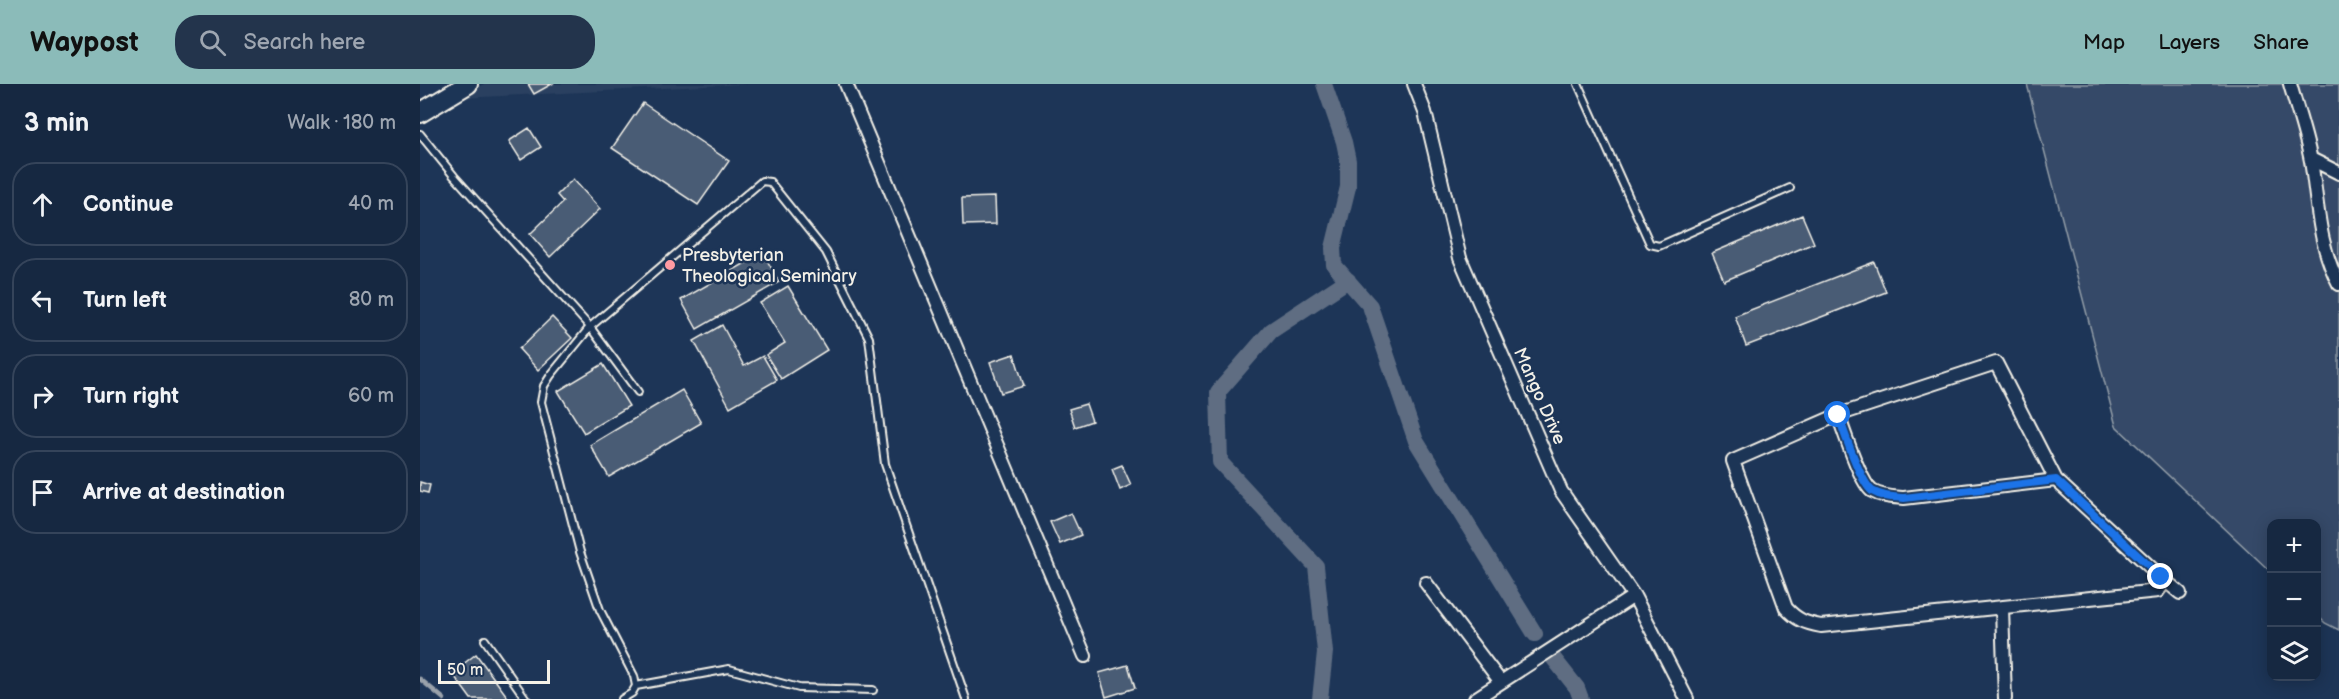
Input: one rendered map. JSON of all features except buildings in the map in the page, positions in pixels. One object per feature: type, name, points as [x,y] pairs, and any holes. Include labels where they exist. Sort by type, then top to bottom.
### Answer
[{"type":"main road","points":[[420,113],[468,84]]},
{"type":"street","points":[[846,84],[1085,656]]},
{"type":"street","name":"Mango Drive","points":[[1414,84],[1425,112],[1460,258],[1561,491],[1634,596],[1687,699]]},
{"type":"street","points":[[2290,84],[2311,159],[2322,243],[2330,268],[2339,284]]},
{"type":"street","points":[[2311,159],[2339,173]]},
{"type":"street","points":[[2161,577],[2162,587],[2158,591],[1821,626],[1806,624],[1795,618],[1786,608],[1733,460],[1838,415],[1996,363],[2056,480],[2180,593]]},
{"type":"street","points":[[1838,415],[1863,480],[1871,490],[1884,497],[1904,498],[2056,480]]},
{"type":"street","points":[[1426,583],[1500,681]]},
{"type":"street","points":[[1475,699],[1634,596]]},
{"type":"street","points":[[2002,608],[2005,699]]},
{"type":"lane","points":[[1578,84],[1650,244],[1659,246],[1790,188]]},
{"type":"lane","points":[[420,134],[454,176],[590,327],[638,392]]},
{"type":"lane","points":[[622,699],[632,693],[636,686],[634,676],[600,610],[580,552],[541,402],[544,386],[590,327],[762,181],[770,182],[826,252],[869,338],[885,464],[966,699]]},
{"type":"lane","points":[[485,640],[526,699]]},
{"type":"lane","points":[[636,686],[729,669],[799,688],[873,690]]},
{"type":"shaded area","points":[[484,84],[747,84],[462,98]]},
{"type":"shaded area","points":[[2027,84],[2339,84],[2339,630],[2321,619],[2321,519],[2267,519],[2267,568],[2116,426]]},
{"type":"waterway","points":[[1324,84],[1344,142],[1348,161],[1348,187],[1333,248],[1334,265],[1370,306],[1416,441],[1535,634]]},
{"type":"waterway","points":[[1320,699],[1325,652],[1316,566],[1220,462],[1218,392],[1271,331],[1348,280]]},
{"type":"waterway","points":[[1554,659],[1577,688],[1581,699]]},
{"type":"waterway","points":[[420,679],[444,699]]},
{"type":"place","name":"Presbyterian Theological Seminary","points":[[670,265]]},
{"type":"route","points":[[1838,415],[1863,480],[1871,490],[1884,497],[1904,498],[2056,480],[2161,577]]}]
